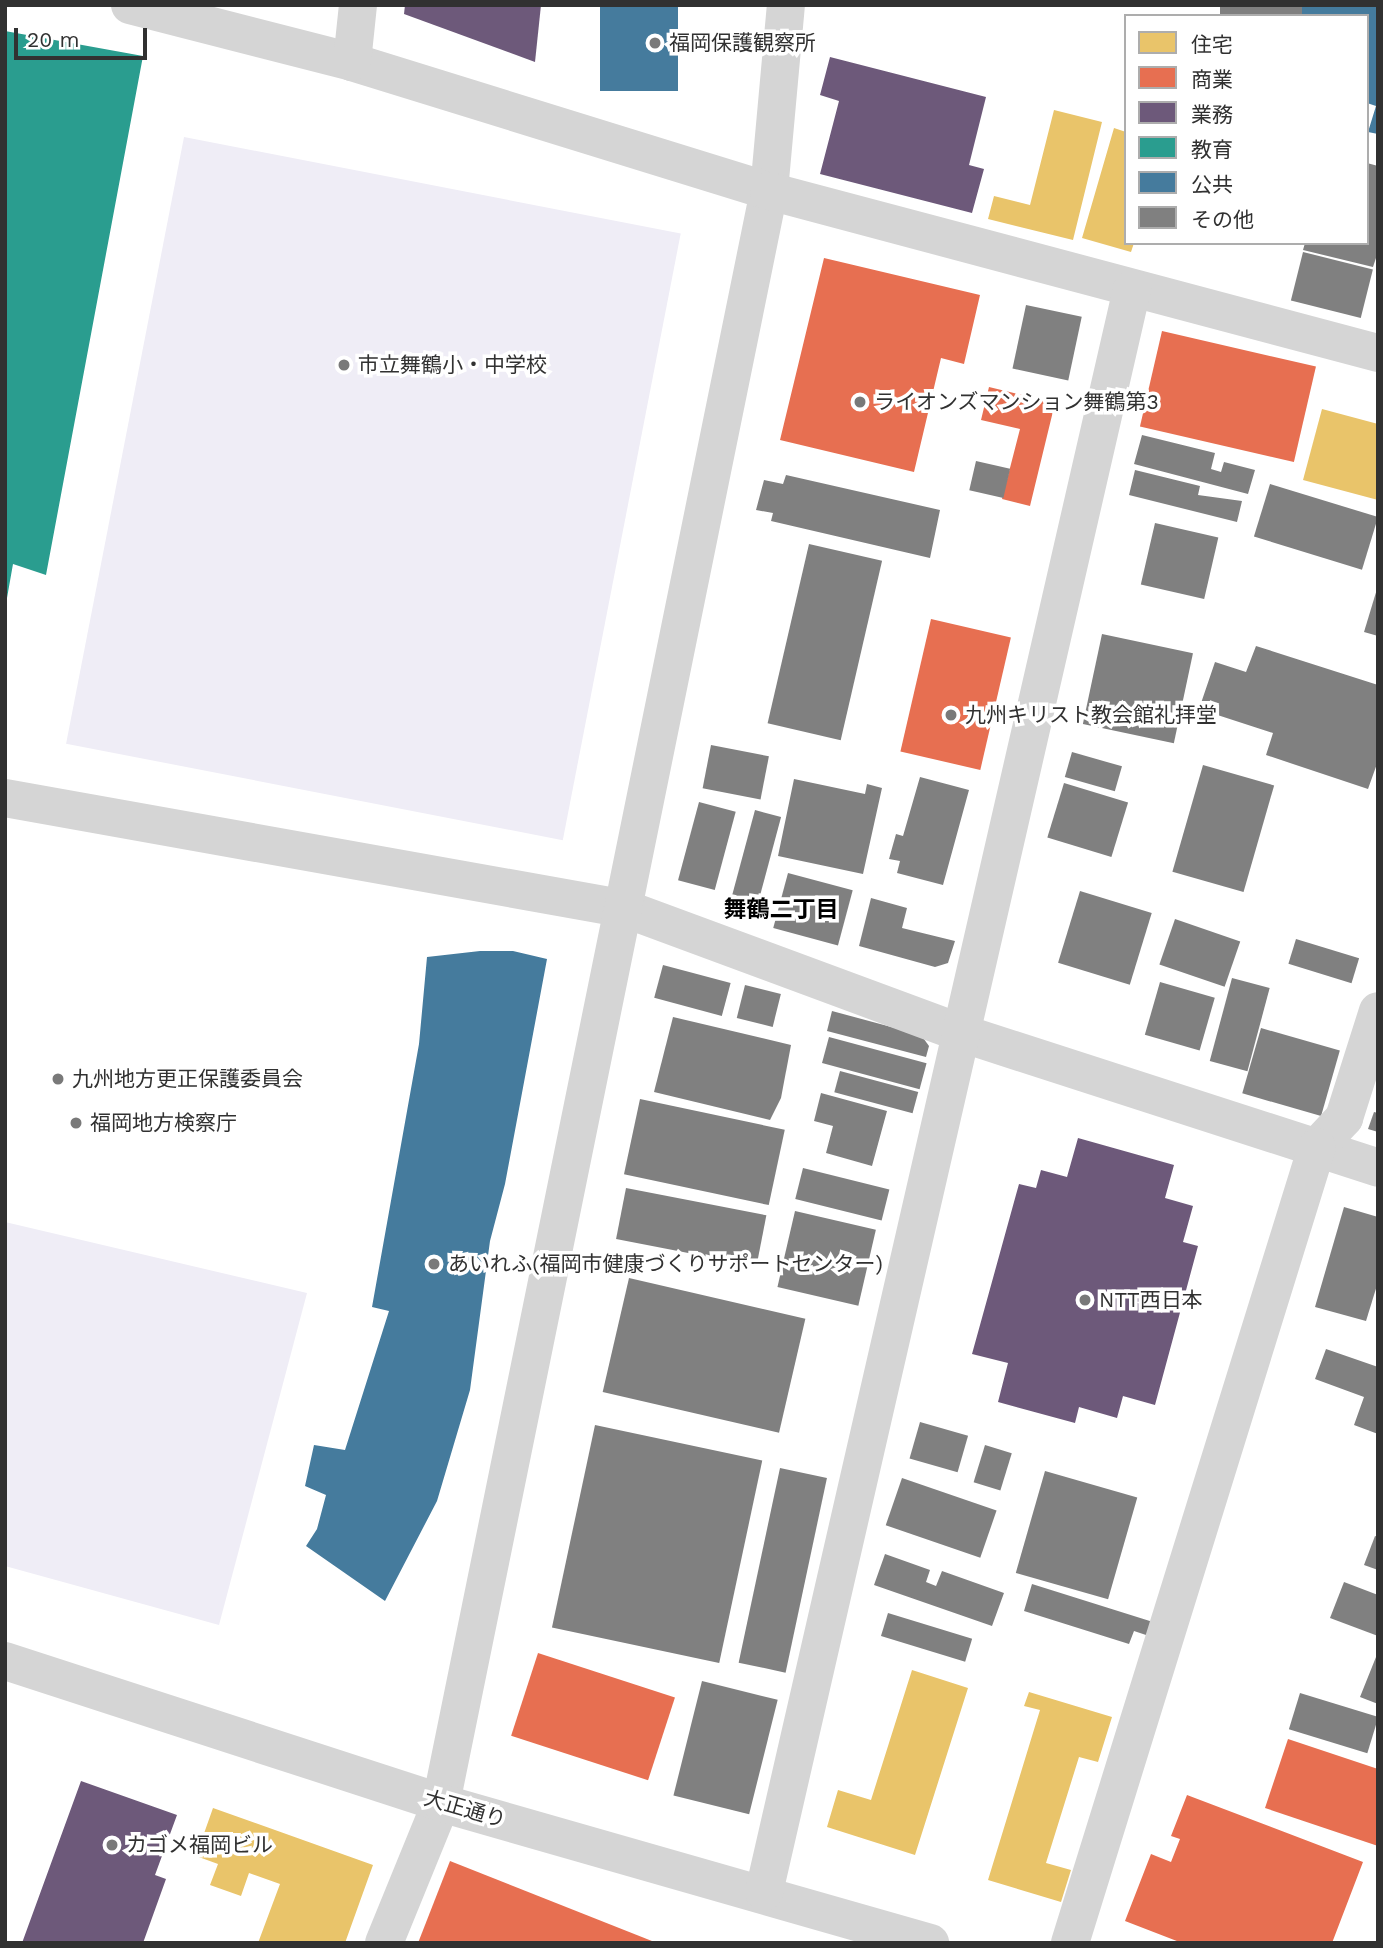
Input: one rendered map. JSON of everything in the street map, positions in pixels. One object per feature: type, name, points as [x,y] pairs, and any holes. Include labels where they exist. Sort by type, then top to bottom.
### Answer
[{"type":"street","points":[[130,5],[352,62],[769,191],[1378,353]]},
{"type":"street","points":[[352,62],[358,5]]},
{"type":"street","points":[[384,1943],[442,1803],[769,191],[786,5]]},
{"type":"street","points":[[764,1892],[1132,289]]},
{"type":"street","points":[[5,798],[625,909],[961,1033],[1378,1168]]},
{"type":"street","points":[[1070,1943],[1317,1147],[1344,1118],[1378,1011]]},
{"type":"street","name":"大正通り","points":[[5,1661],[442,1803],[764,1892],[930,1943]]},
{"type":"shaded area","name":"市立舞鶴小・中学校","points":[[184,137],[681,234],[563,840],[66,744]]},
{"type":"shaded area","points":[[5,1222],[307,1293],[219,1625],[5,1566]]},
{"type":"building: 住宅","points":[[1054,110],[1102,122],[1073,240],[988,219],[994,196],[1030,205]]},
{"type":"building: 住宅","points":[[1114,128],[1124,131],[1124,245],[1133,245],[1131,252],[1082,238]]},
{"type":"building: 住宅","points":[[1322,409],[1378,424],[1378,500],[1303,480]]},
{"type":"building: 住宅","points":[[912,1670],[968,1688],[915,1855],[827,1827],[838,1790],[871,1800]]},
{"type":"building: 住宅","points":[[1029,1692],[1112,1717],[1098,1762],[1079,1757],[1046,1863],[1071,1870],[1061,1902],[988,1880],[1040,1710],[1024,1706]]},
{"type":"building: 住宅","points":[[213,1808],[373,1865],[345,1943],[258,1943],[280,1884],[249,1873],[241,1896],[210,1885],[218,1864],[196,1856]]},
{"type":"building: 商業","name":"ライオンズマンション舞鶴第3","points":[[824,258],[980,295],[964,364],[941,358],[914,472],[780,440]]},
{"type":"building: 商業","points":[[1162,331],[1316,367],[1294,462],[1140,426]]},
{"type":"building: 商業","points":[[989,387],[1055,403],[1030,506],[1002,499],[1020,429],[981,420]]},
{"type":"building: 商業","points":[[931,619],[1011,637],[980,770],[900,752]]},
{"type":"building: 商業","points":[[538,1653],[675,1697],[648,1780],[511,1736]]},
{"type":"building: 商業","points":[[1288,1739],[1378,1769],[1378,1846],[1265,1808]]},
{"type":"building: 商業","points":[[1187,1795],[1363,1862],[1332,1943],[1182,1943],[1125,1921],[1151,1854],[1171,1862],[1180,1839],[1171,1836]]},
{"type":"building: 商業","points":[[450,1861],[657,1943],[418,1943]]},
{"type":"building: 業務","points":[[405,5],[541,5],[535,62],[404,14]]},
{"type":"building: 業務","points":[[830,57],[986,97],[969,165],[984,169],[972,213],[820,174],[839,101],[820,95]]},
{"type":"building: 業務","name":"NTT西日本","points":[[1078,1138],[1174,1165],[1165,1198],[1193,1206],[1183,1242],[1198,1246],[1155,1405],[1123,1396],[1117,1418],[1079,1407],[1075,1423],[998,1402],[1008,1363],[972,1354],[1019,1184],[1036,1188],[1041,1170],[1067,1177]]},
{"type":"building: 業務","name":"カゴメ福岡ビル","points":[[81,1781],[177,1815],[155,1875],[166,1879],[143,1943],[22,1943]]},
{"type":"building: 教育","points":[[5,31],[143,56],[46,575],[13,564],[7,598]]},
{"type":"building: 公共","points":[[600,5],[678,5],[678,91],[600,91]]},
{"type":"building: 公共","points":[[1302,5],[1378,5],[1378,134],[1369,132],[1376,106],[1369,104],[1369,14],[1300,14]]},
{"type":"building: 公共","name":"あいれふ(福岡市健康づくりサポートセンター)","points":[[480,951],[513,951],[547,959],[505,1184],[490,1241],[470,1390],[437,1501],[385,1601],[306,1546],[317,1529],[326,1495],[305,1486],[314,1445],[345,1450],[389,1311],[372,1307],[419,1044],[427,957]]},
{"type":"building: その他","points":[[1220,5],[1302,5],[1302,14],[1220,14]]},
{"type":"building: その他","points":[[1369,164],[1378,166],[1378,252],[1373,267],[1303,250],[1304,245],[1369,245]]},
{"type":"building: その他","points":[[1303,252],[1373,269],[1361,318],[1291,301]]},
{"type":"building: その他","points":[[1026,305],[1082,317],[1068,380],[1012,369]]},
{"type":"building: その他","points":[[1142,435],[1215,453],[1211,469],[1221,472],[1224,462],[1255,470],[1248,494],[1134,464]]},
{"type":"building: その他","points":[[976,461],[1010,469],[1003,498],[969,490]]},
{"type":"building: その他","points":[[1135,470],[1200,486],[1198,495],[1242,501],[1237,522],[1129,495]]},
{"type":"building: その他","points":[[786,475],[940,510],[930,558],[771,521],[773,513],[756,510],[764,480],[783,484]]},
{"type":"building: その他","points":[[1270,484],[1378,517],[1362,570],[1254,537]]},
{"type":"building: その他","points":[[1155,523],[1218,538],[1204,599],[1141,584]]},
{"type":"building: その他","points":[[809,544],[882,561],[841,740],[768,723]]},
{"type":"building: その他","points":[[1378,589],[1378,636],[1364,632]]},
{"type":"building: その他","points":[[1102,634],[1193,653],[1174,743],[1083,724]]},
{"type":"building: その他","points":[[1256,646],[1378,685],[1378,761],[1368,789],[1266,755],[1273,733],[1199,709],[1215,662],[1246,672]]},
{"type":"building: その他","points":[[711,745],[769,756],[761,799],[703,788]]},
{"type":"building: その他","points":[[1072,752],[1122,766],[1115,791],[1065,777]]},
{"type":"building: その他","points":[[1203,765],[1274,785],[1244,892],[1172,872]]},
{"type":"building: その他","points":[[920,777],[969,790],[943,885],[897,873],[900,861],[889,859],[896,834],[903,836]]},
{"type":"building: その他","points":[[794,779],[865,794],[867,784],[882,788],[863,874],[778,856]]},
{"type":"building: その他","points":[[1064,783],[1128,803],[1111,857],[1047,838]]},
{"type":"building: その他","points":[[699,802],[736,812],[715,890],[678,880]]},
{"type":"building: その他","points":[[755,810],[781,817],[755,914],[729,907]]},
{"type":"building: その他","points":[[788,873],[853,890],[838,945],[773,928]]},
{"type":"building: その他","points":[[1080,891],[1152,913],[1130,985],[1058,963]]},
{"type":"building: その他","points":[[871,898],[907,908],[902,928],[955,941],[948,963],[935,967],[859,946]]},
{"type":"building: その他","points":[[1175,919],[1240,941],[1225,987],[1159,964]]},
{"type":"building: その他","points":[[1296,939],[1359,958],[1352,983],[1288,964]]},
{"type":"building: その他","points":[[663,965],[731,983],[722,1016],[654,998]]},
{"type":"building: その他","points":[[1232,978],[1270,988],[1247,1071],[1210,1061]]},
{"type":"building: その他","points":[[1160,982],[1215,998],[1200,1051],[1145,1035]]},
{"type":"building: その他","points":[[745,985],[781,994],[773,1027],[737,1018]]},
{"type":"building: その他","points":[[832,1011],[921,1035],[929,1046],[926,1057],[827,1031]]},
{"type":"building: その他","points":[[673,1017],[791,1045],[781,1098],[770,1120],[654,1092]]},
{"type":"building: その他","points":[[1261,1028],[1340,1051],[1321,1116],[1242,1093]]},
{"type":"building: その他","points":[[829,1037],[927,1063],[920,1089],[822,1063]]},
{"type":"building: その他","points":[[840,1071],[918,1092],[913,1113],[834,1092]]},
{"type":"building: その他","points":[[821,1093],[887,1111],[872,1166],[826,1153],[833,1126],[814,1121]]},
{"type":"building: その他","points":[[640,1099],[785,1130],[769,1205],[624,1174]]},
{"type":"building: その他","points":[[1374,1112],[1378,1113],[1378,1132],[1368,1129]]},
{"type":"building: その他","points":[[803,1168],[889,1190],[882,1221],[795,1199]]},
{"type":"building: その他","points":[[626,1188],[766,1215],[756,1266],[616,1239]]},
{"type":"building: その他","points":[[1344,1207],[1378,1217],[1378,1282],[1366,1321],[1315,1307]]},
{"type":"building: その他","points":[[795,1211],[876,1230],[858,1306],[777,1287]]},
{"type":"building: その他","points":[[629,1278],[805,1319],[779,1433],[603,1392]]},
{"type":"building: その他","points":[[1326,1349],[1378,1367],[1378,1434],[1354,1425],[1364,1397],[1315,1379]]},
{"type":"building: その他","points":[[920,1422],[968,1436],[958,1472],[910,1459]]},
{"type":"building: その他","points":[[595,1425],[762,1461],[719,1663],[552,1627]]},
{"type":"building: その他","points":[[985,1445],[1012,1453],[1000,1490],[974,1482]]},
{"type":"building: その他","points":[[780,1468],[827,1478],[786,1673],[739,1663]]},
{"type":"building: その他","points":[[1045,1471],[1137,1497],[1108,1599],[1016,1573]]},
{"type":"building: その他","points":[[902,1478],[997,1511],[980,1558],[886,1525]]},
{"type":"building: その他","points":[[1375,1536],[1378,1537],[1378,1570],[1364,1565]]},
{"type":"building: その他","points":[[885,1554],[930,1570],[926,1582],[936,1586],[942,1571],[1004,1593],[992,1626],[874,1585]]},
{"type":"building: その他","points":[[1344,1582],[1378,1595],[1378,1636],[1330,1618]]},
{"type":"building: その他","points":[[1032,1584],[1153,1622],[1149,1636],[1134,1631],[1129,1644],[1024,1611]]},
{"type":"building: その他","points":[[888,1613],[972,1639],[965,1662],[881,1636]]},
{"type":"building: その他","points":[[1378,1652],[1378,1704],[1360,1697]]},
{"type":"building: その他","points":[[702,1681],[778,1700],[749,1814],[673,1795]]},
{"type":"building: その他","points":[[1300,1693],[1378,1717],[1367,1753],[1289,1729]]},
{"type":"place","name":"福岡保護観察所","points":[[655,43]]},
{"type":"place","name":"市立舞鶴小・中学校","points":[[344,365]]},
{"type":"place","name":"ライオンズマンション舞鶴第3","points":[[860,402]]},
{"type":"place","name":"九州キリスト教会館礼拝堂","points":[[951,715]]},
{"type":"place","name":"九州地方更正保護委員会","points":[[58,1079]]},
{"type":"place","name":"福岡地方検察庁","points":[[76,1123]]},
{"type":"place","name":"あいれふ(福岡市健康づくりサポートセンター)","points":[[434,1264]]},
{"type":"place","name":"NTT西日本","points":[[1085,1300]]},
{"type":"place","name":"カゴメ福岡ビル","points":[[112,1845]]},
{"type":"district","name":"舞鶴二丁目","points":[[781,910]]}]
